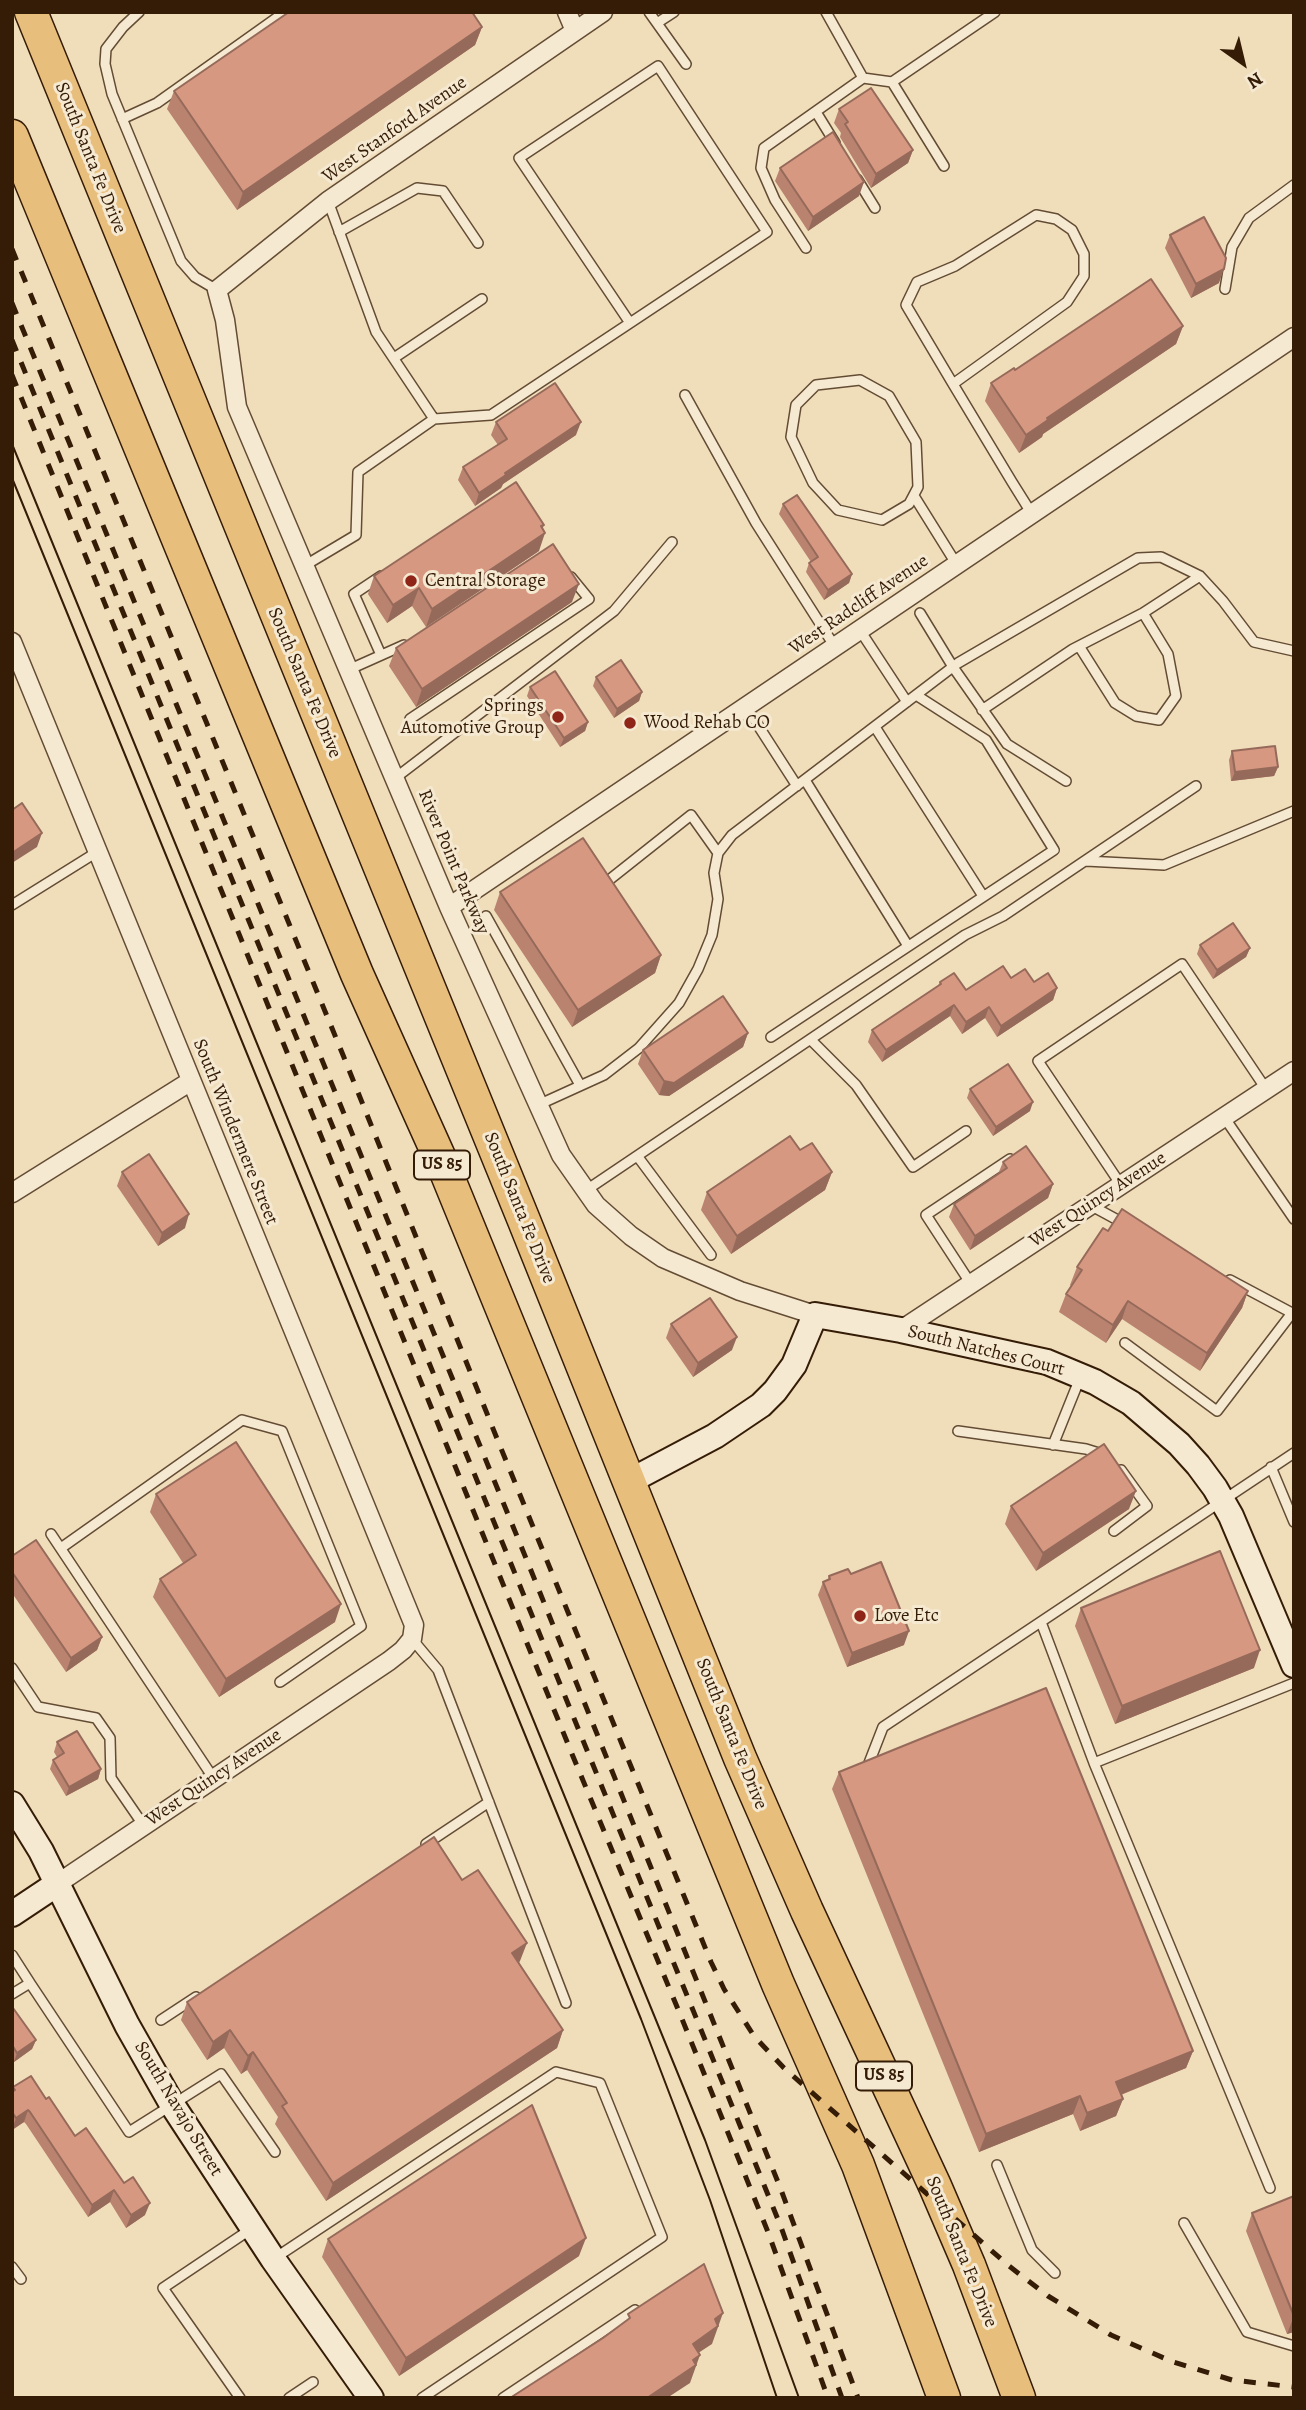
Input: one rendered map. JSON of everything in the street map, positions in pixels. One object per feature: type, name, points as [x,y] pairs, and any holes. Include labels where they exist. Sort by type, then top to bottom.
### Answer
[{"type":"highway","name":"South Santa Fe Drive","points":[[31,12],[771,1831],[935,2186],[989,2316],[1019,2398]]},
{"type":"highway","name":"US 85","points":[[12,136],[357,974],[446,1172],[778,1984],[858,2165],[944,2398]]},
{"type":"highway","points":[[989,2316],[1027,2398]]},
{"type":"street","points":[[567,12],[575,31]]},
{"type":"street","name":"West Stanford Avenue","points":[[217,290],[328,201],[603,12]]},
{"type":"street","name":"River Point Parkway","points":[[217,290],[225,320],[237,407],[449,908],[561,1155],[596,1205],[663,1258],[740,1291],[815,1315]]},
{"type":"street","name":"West Radcliff Avenue","points":[[449,908],[1294,337]]},
{"type":"street","name":"South Windermere Street","points":[[12,642],[408,1608],[414,1625],[412,1639]]},
{"type":"street","name":"West Quincy Avenue","points":[[901,1330],[1294,1071]]},
{"type":"street","points":[[12,1193],[191,1081]]},
{"type":"street","points":[[630,1482],[715,1436],[761,1405],[794,1365],[815,1315]]},
{"type":"street","name":"South Natches Court","points":[[815,1315],[901,1330],[1047,1362],[1081,1376],[1131,1403],[1198,1465],[1222,1500],[1246,1549],[1294,1665]]},
{"type":"street","name":"West Quincy Avenue","points":[[12,1914],[390,1661],[412,1639]]},
{"type":"street","name":"South Navajo Street","points":[[12,1804],[41,1851],[127,2025],[173,2106],[273,2259],[371,2398]]},
{"type":"lane","points":[[139,12],[106,49],[105,64],[122,119],[181,261],[195,276],[217,290]]},
{"type":"lane","points":[[122,119],[157,103],[285,12]]},
{"type":"lane","points":[[649,12],[686,64]]},
{"type":"lane","points":[[657,23],[674,12]]},
{"type":"lane","points":[[826,12],[863,78]]},
{"type":"lane","points":[[806,248],[775,200],[761,168],[764,148],[863,78],[892,82],[995,12]]},
{"type":"lane","points":[[304,566],[356,535],[358,471],[434,419],[491,415],[630,323],[767,232],[658,66],[519,159],[630,323]]},
{"type":"lane","points":[[892,82],[944,166]]},
{"type":"lane","points":[[816,112],[842,155]]},
{"type":"lane","points":[[849,165],[875,208]]},
{"type":"lane","points":[[1225,289],[1232,247],[1250,218],[1294,185]]},
{"type":"lane","points":[[339,232],[417,188],[443,191],[478,243]]},
{"type":"lane","points":[[328,201],[376,332],[434,419]]},
{"type":"lane","points":[[953,384],[1068,302],[1084,276],[1084,254],[1072,230],[1056,219],[1036,215],[955,266],[917,282],[906,305],[953,384],[1032,514]]},
{"type":"lane","points":[[394,358],[482,299]]},
{"type":"lane","points":[[860,380],[889,396],[916,442],[918,487],[914,496],[909,504],[882,520],[838,510],[813,483],[791,437],[796,405],[817,385],[860,380]]},
{"type":"lane","points":[[685,395],[756,523],[835,647]]},
{"type":"lane","points":[[914,496],[957,565]]},
{"type":"lane","points":[[394,779],[614,611],[672,542]]},
{"type":"lane","points":[[538,1105],[604,1075],[639,1048],[679,1003],[698,969],[712,935],[718,899],[714,873],[719,853],[732,835],[953,667],[1138,558],[1161,557],[1200,576],[1254,642],[1294,651]]},
{"type":"lane","points":[[410,719],[589,598],[566,570]]},
{"type":"lane","points":[[381,655],[354,594],[387,572]]},
{"type":"lane","points":[[982,710],[1080,646],[1143,613],[1200,576]]},
{"type":"lane","points":[[920,613],[953,667],[1007,744],[1066,781]]},
{"type":"lane","points":[[1080,646],[1115,704],[1136,716],[1159,720],[1176,696],[1168,654],[1143,613]]},
{"type":"lane","points":[[865,638],[907,702]]},
{"type":"lane","points":[[348,670],[415,640]]},
{"type":"lane","points":[[771,1037],[1054,850],[986,740],[916,695]]},
{"type":"lane","points":[[752,716],[801,783],[908,946]]},
{"type":"lane","points":[[874,727],[984,896]]},
{"type":"lane","points":[[585,1191],[965,935],[1003,916],[1196,786]]},
{"type":"lane","points":[[1086,861],[1164,865],[1294,811]]},
{"type":"lane","points":[[604,884],[691,814],[719,853]]},
{"type":"lane","points":[[12,905],[97,852]]},
{"type":"lane","points":[[486,916],[580,1085]]},
{"type":"lane","points":[[1121,1185],[1038,1061],[1182,964],[1266,1089]]},
{"type":"lane","points":[[811,1040],[856,1085],[913,1167],[966,1131]]},
{"type":"lane","points":[[1224,1117],[1294,1219]]},
{"type":"lane","points":[[971,1284],[926,1215],[1019,1153]]},
{"type":"lane","points":[[638,1157],[711,1255]]},
{"type":"lane","points":[[1090,1205],[1137,1231]]},
{"type":"lane","points":[[1125,1343],[1217,1411],[1292,1313],[1221,1275]]},
{"type":"lane","points":[[1053,1445],[1081,1376]]},
{"type":"lane","points":[[61,1548],[242,1420],[282,1431],[361,1626],[280,1682]]},
{"type":"lane","points":[[958,1430],[1086,1449],[1113,1462],[1147,1506],[1114,1531]]},
{"type":"lane","points":[[869,1763],[883,1727],[1294,1453]]},
{"type":"lane","points":[[1271,1467],[1294,1522]]},
{"type":"lane","points":[[51,1534],[214,1779]]},
{"type":"lane","points":[[1041,1622],[1094,1763],[1270,2188]]},
{"type":"lane","points":[[412,1639],[438,1671],[566,2003]]},
{"type":"lane","points":[[12,1668],[38,1707],[96,1718],[110,1738],[111,1778],[144,1826]]},
{"type":"lane","points":[[1094,1763],[1294,1683]]},
{"type":"lane","points":[[421,1847],[489,1802]]},
{"type":"lane","points":[[12,1955],[129,2132],[221,2074],[275,2152]]},
{"type":"lane","points":[[12,1994],[30,1983]]},
{"type":"lane","points":[[161,2020],[206,1990]]},
{"type":"lane","points":[[273,2259],[556,2072],[600,2083],[663,2237],[422,2398]]},
{"type":"lane","points":[[997,2165],[1032,2250],[1055,2273]]},
{"type":"lane","points":[[1184,2223],[1247,2332],[1294,2346]]},
{"type":"lane","points":[[240,2398],[163,2288],[253,2228]]},
{"type":"lane","points":[[12,2267],[21,2279]]},
{"type":"lane","points":[[503,2398],[645,2303]]},
{"type":"lane","points":[[289,2398],[313,2382]]},
{"type":"building","points":[[289,12],[472,12],[482,27],[243,192],[174,91]]},
{"type":"building","points":[[871,88],[913,150],[876,174],[845,124],[848,122],[839,109]]},
{"type":"building","points":[[833,132],[864,182],[813,217],[780,168]]},
{"type":"building","points":[[1204,217],[1226,258],[1224,269],[1196,284],[1170,235]]},
{"type":"building","points":[[1151,279],[1183,326],[1026,435],[991,383],[1014,368],[1015,370]]},
{"type":"building","points":[[555,383],[581,422],[479,493],[463,467],[507,439],[496,422]]},
{"type":"building","points":[[516,482],[544,525],[541,526],[545,533],[432,609],[419,588],[393,605],[374,576]]},
{"type":"building","points":[[797,495],[852,574],[828,590],[809,563],[818,557],[783,504]]},
{"type":"building","points":[[553,544],[579,584],[422,689],[396,648]]},
{"type":"building","points":[[621,660],[642,692],[617,709],[596,677]]},
{"type":"building","points":[[555,671],[588,722],[564,738],[530,687]]},
{"type":"building","points":[[1275,746],[1278,767],[1235,772],[1232,751]]},
{"type":"building","points":[[22,803],[42,833],[12,853],[12,810]]},
{"type":"building","points":[[583,838],[661,955],[578,1010],[500,892]]},
{"type":"building","points":[[1233,923],[1250,948],[1217,970],[1200,945]]},
{"type":"building","points":[[1003,966],[1011,978],[1025,969],[1034,982],[1048,973],[1057,988],[1001,1026],[989,1007],[966,1022],[954,1005],[886,1050],[872,1030],[954,973],[966,990]]},
{"type":"building","points":[[723,996],[748,1033],[674,1083],[664,1081],[643,1050]]},
{"type":"building","points":[[1008,1064],[1033,1102],[996,1127],[970,1089]]},
{"type":"building","points":[[790,1136],[800,1150],[812,1143],[832,1172],[737,1236],[707,1192]]},
{"type":"building","points":[[1026,1146],[1053,1184],[975,1236],[954,1204],[1007,1168],[1003,1162]]},
{"type":"building","points":[[149,1154],[189,1214],[162,1233],[122,1172]]},
{"type":"building","points":[[1122,1209],[1248,1291],[1207,1353],[1128,1301],[1113,1325],[1066,1294],[1082,1270],[1077,1267],[1103,1228],[1108,1231]]},
{"type":"building","points":[[710,1298],[737,1337],[698,1363],[671,1324]]},
{"type":"building","points":[[236,1442],[341,1604],[226,1679],[160,1579],[196,1555],[156,1494]]},
{"type":"building","points":[[1104,1444],[1136,1491],[1043,1553],[1011,1506]]},
{"type":"building","points":[[36,1540],[102,1637],[71,1658],[12,1572],[12,1556]]},
{"type":"building","points":[[1220,1551],[1260,1650],[1122,1706],[1081,1608]]},
{"type":"building","name":"Love Etc","points":[[881,1562],[909,1631],[852,1653],[823,1582],[830,1579],[829,1576],[848,1569],[851,1574]]},
{"type":"building","points":[[1046,1688],[1193,2051],[1116,2082],[1123,2099],[1087,2113],[1080,2096],[986,2134],[839,1772]]},
{"type":"building","points":[[77,1731],[101,1769],[69,1787],[53,1760],[64,1753],[57,1742]]},
{"type":"building","points":[[434,1837],[462,1880],[478,1870],[527,1943],[512,1953],[563,2030],[333,2183],[282,2106],[287,2103],[253,2052],[248,2056],[230,2030],[213,2042],[187,2002]]},
{"type":"building","points":[[12,2008],[36,2040],[17,2053],[12,2045]]},
{"type":"building","points":[[31,2076],[75,2136],[86,2128],[124,2183],[133,2177],[150,2203],[131,2215],[114,2190],[92,2205],[30,2112],[28,2110],[16,2118],[12,2112],[12,2092],[15,2090],[13,2087]]},
{"type":"building","points":[[532,2105],[586,2238],[406,2358],[328,2239]]},
{"type":"building","points":[[1294,2196],[1294,2316],[1252,2213]]},
{"type":"building","points":[[704,2264],[723,2313],[715,2319],[718,2326],[693,2344],[700,2355],[693,2360],[696,2365],[647,2398],[510,2398],[603,2338],[630,2318],[628,2314]]},
{"type":"tram line","points":[[12,444],[705,2140],[799,2398]]},
{"type":"tram line","points":[[12,478],[641,2019],[710,2200],[777,2398]]},
{"type":"railway","points":[[12,249],[724,1989],[754,2036],[784,2068],[1009,2266],[1048,2296],[1111,2335],[1173,2362],[1232,2380],[1294,2387]]},
{"type":"railway","points":[[12,303],[530,1568],[780,2187],[858,2398]]},
{"type":"railway","points":[[12,340],[781,2227],[842,2398]]},
{"type":"railway","points":[[12,375],[768,2232],[828,2398]]},
{"type":"place","name":"Central Storage","points":[[411,581]]},
{"type":"place","name":"Springs Automotive Group","points":[[558,717]]},
{"type":"place","name":"Wood Rehab CO","points":[[630,723]]},
{"type":"place","name":"Love Etc","points":[[860,1616]]}]
